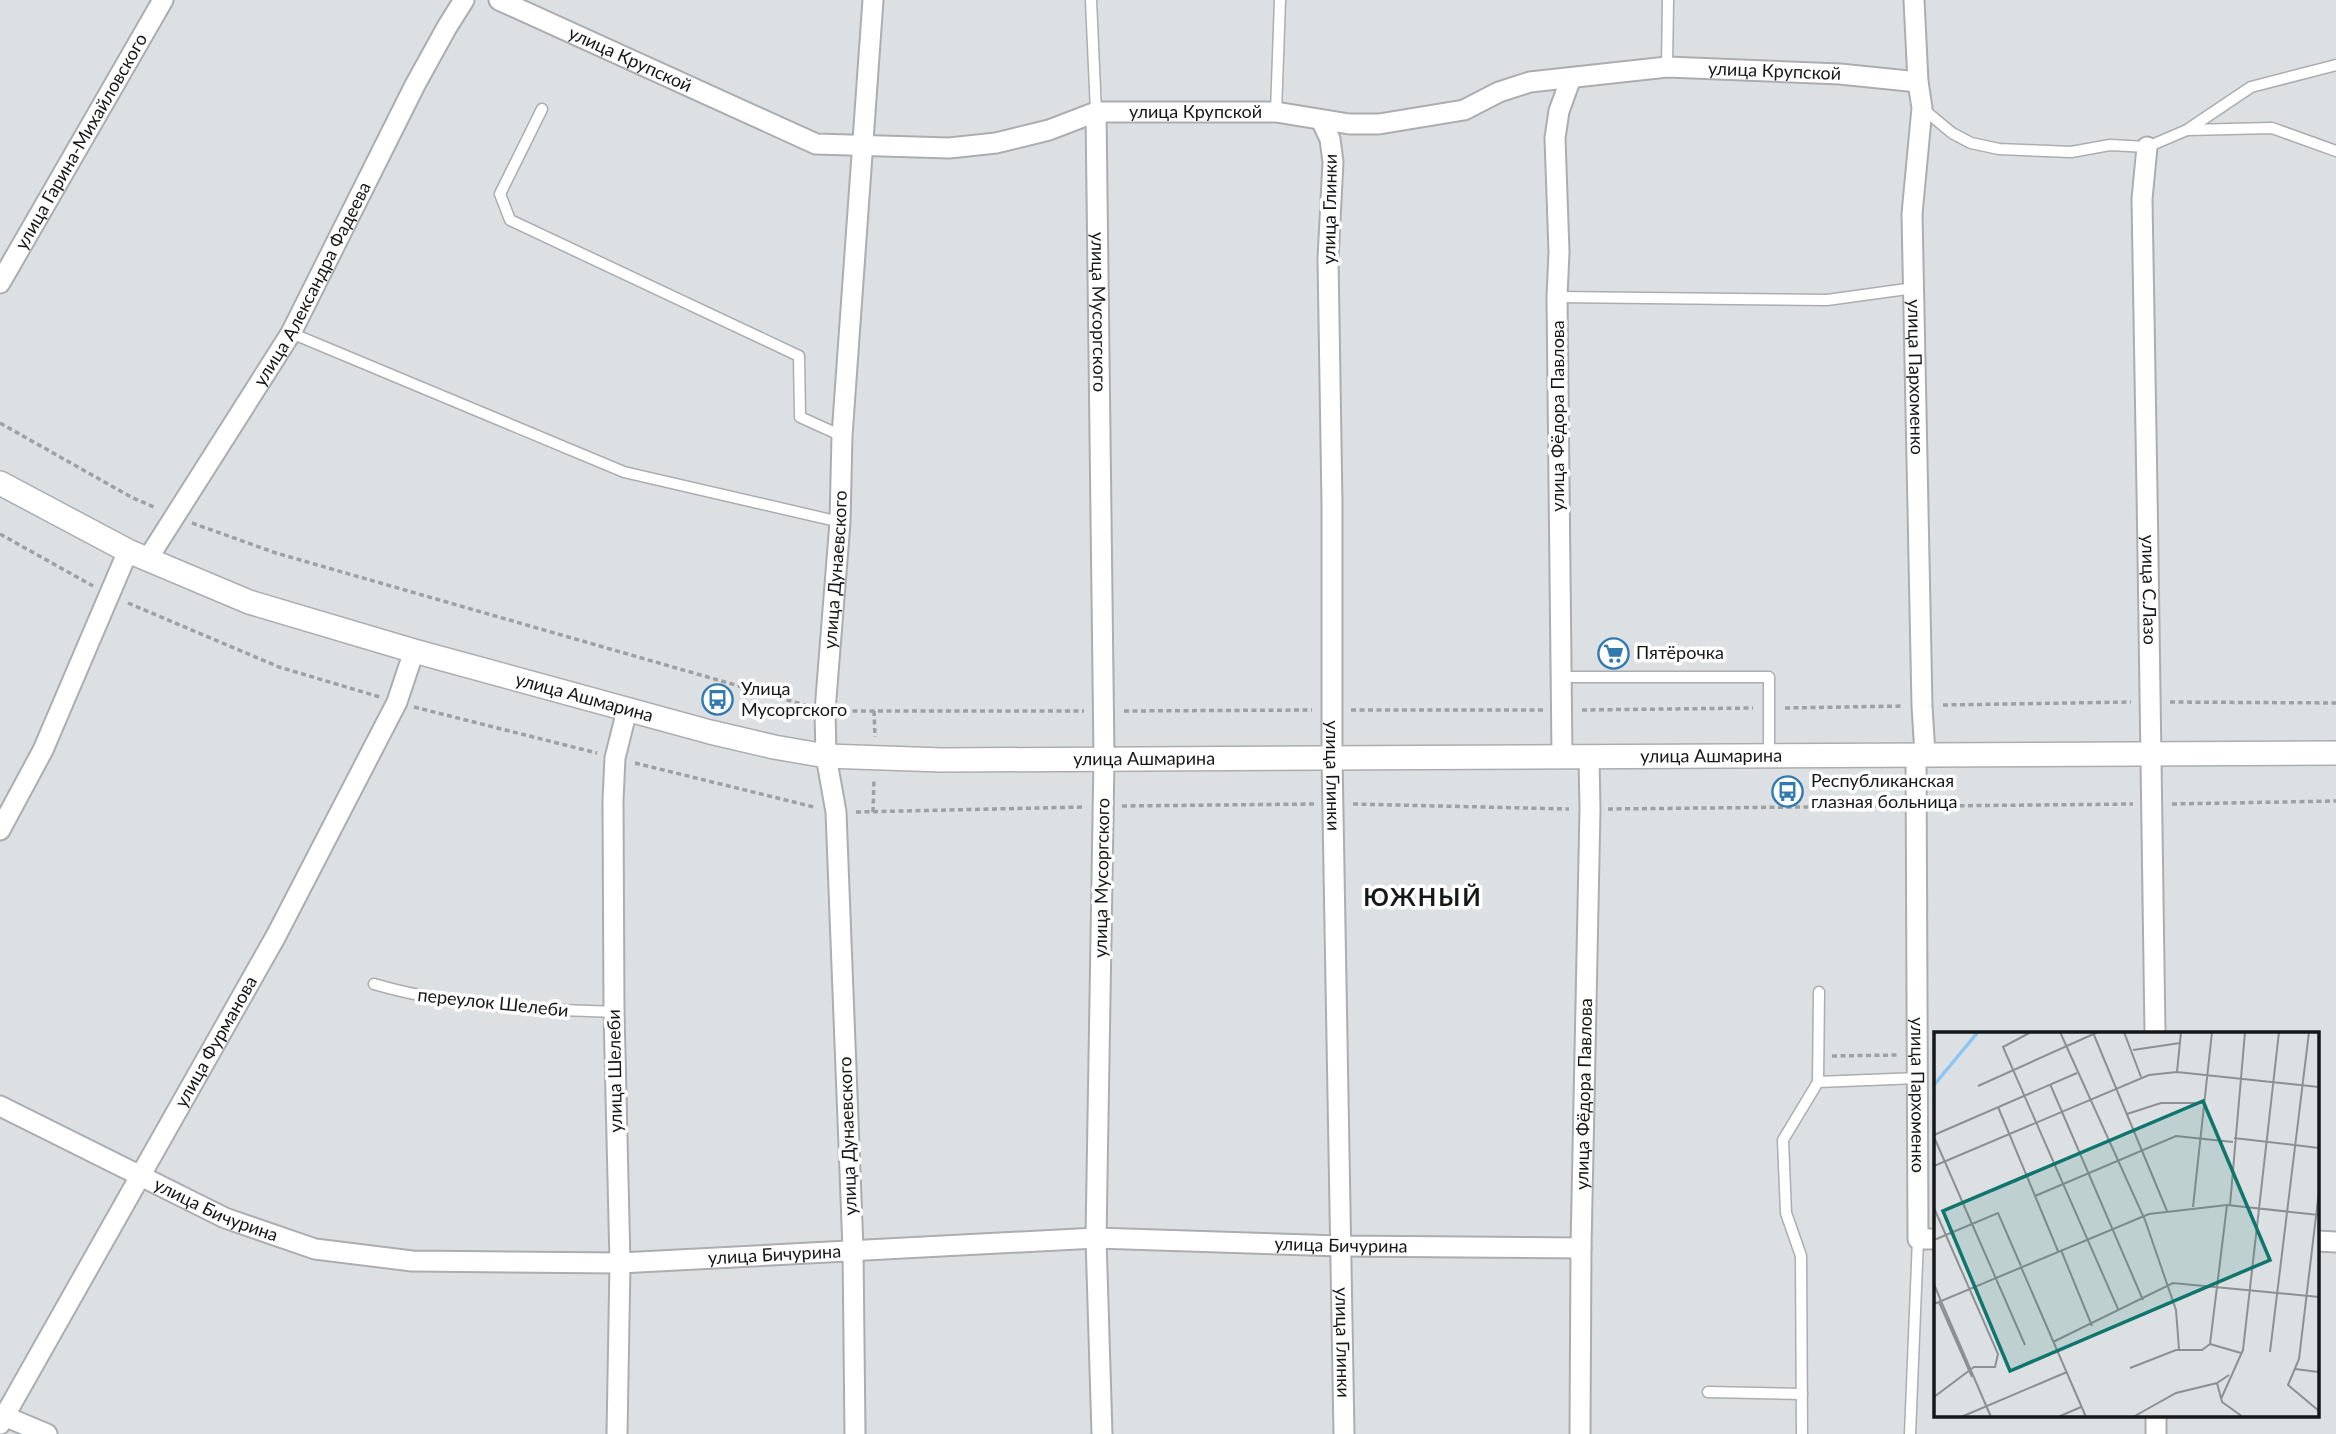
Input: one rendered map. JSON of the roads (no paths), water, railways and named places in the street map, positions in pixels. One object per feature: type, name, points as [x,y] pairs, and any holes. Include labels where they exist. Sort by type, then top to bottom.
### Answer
[{"type":"street","name":"улица Гарина-Михайловского","points":[[0,283],[163,0]]},
{"type":"street","name":"улица Александра Фадеева","points":[[0,830],[43,750],[138,556],[174,516],[291,332],[415,85],[464,0]]},
{"type":"street","name":"улица Крупской","points":[[499,0],[816,144],[949,148],[996,143],[1049,130],[1096,112],[1276,112],[1349,124],[1379,124],[1464,110],[1499,92],[1530,82],[1667,68],[1840,74],[1918,82]]},
{"type":"street","name":"улица Дунаевского","points":[[855,1434],[853,1250],[836,812],[826,756],[825,711],[840,522],[842,436],[873,0]]},
{"type":"street","name":"улица Пархоменко","points":[[1914,0],[1922,108],[1912,214],[1922,706],[1917,1078],[1927,1239]]},
{"type":"street","name":"улица Фёдора Павлова","points":[[1562,756],[1557,297],[1559,252],[1555,138],[1559,111],[1571,78]]},
{"type":"street","name":"улица Мусоргского","points":[[1096,112],[1104,711],[1096,1238],[1102,1434]]},
{"type":"street","name":"улица Глинки","points":[[1321,120],[1330,139],[1333,162],[1328,258],[1332,757],[1344,1434]]},
{"type":"street","name":"улица С.Лазо","points":[[2147,147],[2142,199],[2155,1032]]},
{"type":"street","name":"улица Ашмарина","points":[[0,483],[138,556],[249,602],[627,710],[735,738],[826,756],[942,760],[2336,753]]},
{"type":"street","name":"улица Фурманова","points":[[2,1420],[276,936],[397,702],[414,651]]},
{"type":"street","name":"улица Шелеби","points":[[617,1434],[620,1263],[614,1012],[613,800],[615,758],[627,710]]},
{"type":"street","name":"улица Фёдора Павлова","points":[[1580,1434],[1589,756]]},
{"type":"street","name":"улица Бичурина","points":[[0,1106],[225,1219],[315,1249],[412,1261],[620,1263],[1096,1238],[1340,1246],[1581,1248]]},
{"type":"street","points":[[2318,1241],[2336,1242]]},
{"type":"street","points":[[2156,1416],[2156,1434]]},
{"type":"street","points":[[2,1420],[47,1434]]},
{"type":"lane","points":[[1091,0],[1096,112]]},
{"type":"lane","points":[[1276,112],[1280,0]]},
{"type":"lane","points":[[1667,68],[1668,0]]},
{"type":"lane","points":[[1922,108],[1961,138],[1999,149],[2071,152],[2110,145],[2147,147],[2187,130],[2252,87],[2336,65]]},
{"type":"lane","points":[[542,109],[500,194],[510,220],[799,356],[800,417],[842,436]]},
{"type":"lane","points":[[2187,130],[2272,128],[2336,151]]},
{"type":"lane","points":[[1557,297],[1827,300],[1915,288]]},
{"type":"lane","points":[[291,332],[624,472],[840,522]]},
{"type":"lane","points":[[1560,677],[1769,677],[1769,756]]},
{"type":"lane","name":"переулок Шелеби","points":[[374,984],[413,996],[511,1009],[614,1012]]},
{"type":"lane","points":[[1802,1434],[1801,1256],[1786,1213],[1783,1140],[1818,1082],[1819,992]]},
{"type":"lane","points":[[1818,1082],[1917,1078]]},
{"type":"lane","name":"улица Пархоменко","points":[[1910,1434],[1927,1239]]},
{"type":"lane","points":[[1708,1392],[1802,1394]]},
{"type":"place","name":"Пятёрочка","points":[[1613,653]]},
{"type":"place","name":"Улица Мусоргского","points":[[718,699]]},
{"type":"place","name":"Республиканская глазная больница","points":[[1788,791]]},
{"type":"district","name":"ЮЖНЫЙ","points":[[1423,898]]}]
